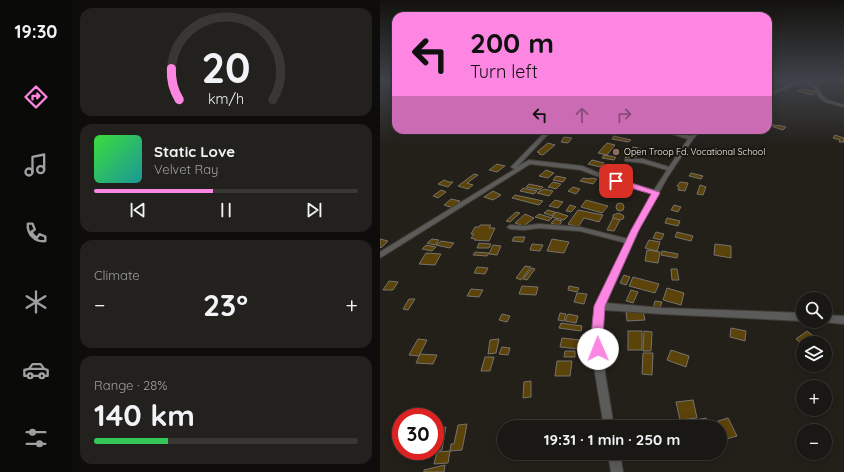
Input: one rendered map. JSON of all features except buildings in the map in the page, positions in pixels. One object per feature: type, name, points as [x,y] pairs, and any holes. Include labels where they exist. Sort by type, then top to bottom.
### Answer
[{"type":"street","points":[[831,102],[844,106]]},
{"type":"street","points":[[505,176],[546,134]]},
{"type":"street","points":[[676,134],[691,138]]},
{"type":"street","points":[[608,420],[600,373],[597,336],[600,306],[630,242],[656,193],[670,169],[695,134]]},
{"type":"street","points":[[627,160],[643,161],[670,169]]},
{"type":"street","points":[[380,255],[526,163],[539,162],[582,168],[604,177],[656,193]]},
{"type":"street","points":[[510,227],[524,228],[539,226],[580,229],[630,242]]},
{"type":"street","points":[[600,306],[662,311],[796,317]]},
{"type":"street","points":[[832,319],[844,320]]},
{"type":"street","points":[[615,460],[617,472]]},
{"type":"place","name":"Open Troop Fd. Vocational School","points":[[616,152]]},
{"type":"route","points":[[598,349],[597,336],[600,306],[635,230],[656,193],[616,181]]}]
